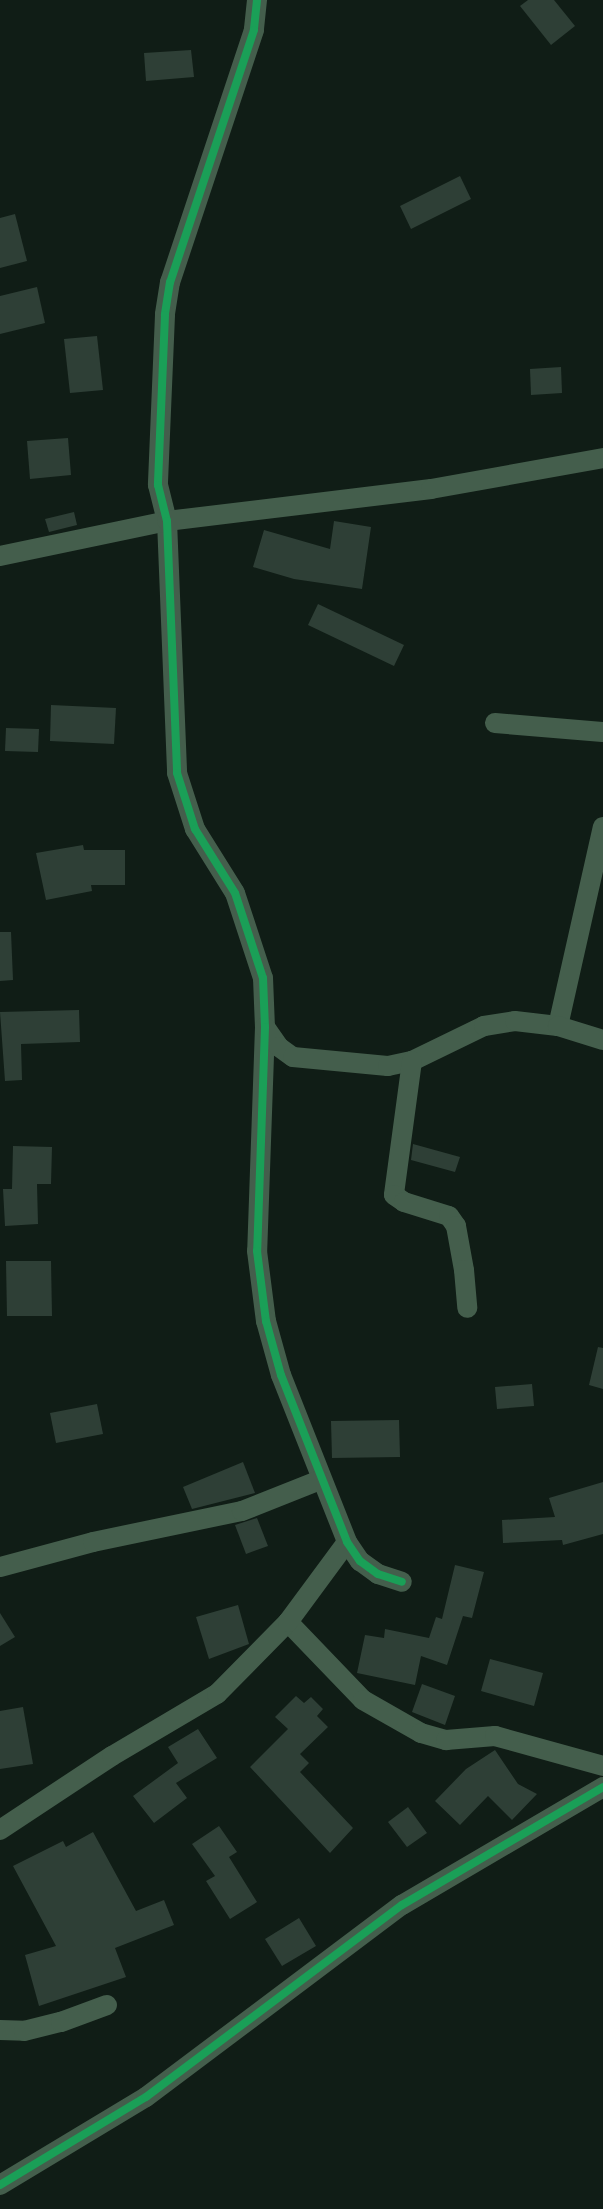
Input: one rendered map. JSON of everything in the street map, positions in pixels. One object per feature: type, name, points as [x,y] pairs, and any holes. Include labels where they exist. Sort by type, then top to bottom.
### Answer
[{"type":"street","points":[[257,0],[254,30],[170,282],[165,315],[158,485],[168,521],[177,773],[195,828],[242,912],[263,978],[265,1027],[257,1196],[260,1286],[281,1375],[320,1480],[347,1542],[360,1561],[378,1574],[402,1582]]},
{"type":"street","points":[[0,556],[168,521],[431,489],[603,458]]},
{"type":"street","points":[[495,723],[603,732]]},
{"type":"street","points":[[558,1026],[603,827]]},
{"type":"street","points":[[265,1027],[279,1047],[293,1057],[388,1066],[412,1061],[484,1026],[515,1021],[558,1026],[603,1040]]},
{"type":"street","points":[[412,1061],[394,1195],[404,1202],[449,1216],[456,1226],[467,1308]]},
{"type":"street","points":[[0,1567],[93,1542],[242,1511],[320,1480]]},
{"type":"street","points":[[0,1830],[112,1756],[217,1695],[288,1622],[347,1542]]},
{"type":"street","points":[[288,1622],[363,1700],[421,1733],[447,1740],[495,1736],[603,1766]]},
{"type":"street","points":[[0,2185],[146,2097],[402,1905],[603,1787]]},
{"type":"street","points":[[0,2030],[24,2031],[61,2022],[107,2005]]},
{"type":"building","points":[[528,0],[554,0],[575,26],[551,45],[520,6]]},
{"type":"building","points":[[191,50],[194,77],[146,81],[144,53]]},
{"type":"building","points":[[460,176],[471,199],[411,229],[400,206]]},
{"type":"building","points":[[15,214],[27,261],[0,268],[0,218]]},
{"type":"building","points":[[37,287],[45,323],[0,334],[0,296]]},
{"type":"building","points":[[97,336],[103,390],[70,393],[64,339]]},
{"type":"building","points":[[561,367],[562,393],[531,395],[530,369]]},
{"type":"building","points":[[68,438],[71,475],[30,479],[27,441]]},
{"type":"building","points":[[74,512],[77,525],[49,532],[45,519]]},
{"type":"building","points":[[334,521],[371,527],[362,589],[294,579],[253,567],[264,530],[330,549]]},
{"type":"building","points":[[318,604],[404,645],[394,666],[308,625]]},
{"type":"building","points":[[51,705],[116,708],[114,744],[50,741]]},
{"type":"building","points":[[6,728],[39,729],[38,752],[5,751]]},
{"type":"building","points":[[83,845],[84,850],[125,850],[125,885],[91,885],[92,891],[46,900],[36,853]]},
{"type":"building","points":[[0,932],[11,932],[13,980],[0,981]]},
{"type":"building","points":[[79,1010],[80,1042],[21,1044],[22,1080],[5,1081],[0,1012]]},
{"type":"building","points":[[413,1144],[460,1157],[455,1172],[411,1160]]},
{"type":"building","points":[[13,1146],[52,1147],[51,1184],[37,1184],[38,1224],[5,1226],[3,1189],[12,1189]]},
{"type":"building","points":[[6,1261],[51,1261],[52,1316],[7,1316]]},
{"type":"building","points":[[598,1347],[603,1348],[603,1389],[589,1385]]},
{"type":"building","points":[[532,1384],[534,1406],[497,1409],[495,1387]]},
{"type":"building","points":[[97,1404],[103,1434],[56,1443],[50,1413]]},
{"type":"building","points":[[399,1420],[400,1457],[332,1458],[331,1421]]},
{"type":"building","points":[[243,1462],[255,1493],[192,1509],[183,1487]]},
{"type":"building","points":[[603,1482],[603,1534],[563,1545],[562,1540],[503,1543],[502,1520],[555,1517],[549,1498]]},
{"type":"building","points":[[257,1518],[268,1546],[246,1554],[235,1525]]},
{"type":"building","points":[[455,1565],[484,1572],[472,1618],[463,1616],[447,1665],[421,1656],[415,1685],[357,1673],[365,1635],[384,1638],[385,1629],[429,1638],[436,1617],[442,1619]]},
{"type":"building","points":[[238,1605],[249,1644],[209,1659],[196,1617]]},
{"type":"building","points":[[0,1613],[15,1637],[0,1646]]},
{"type":"building","points":[[490,1659],[543,1673],[534,1706],[481,1691]]},
{"type":"building","points":[[422,1684],[455,1696],[445,1725],[412,1712]]},
{"type":"building","points":[[296,1696],[304,1703],[311,1697],[323,1709],[317,1716],[328,1727],[300,1754],[309,1763],[300,1772],[353,1828],[330,1853],[250,1767],[288,1729],[275,1717]]},
{"type":"building","points":[[23,1707],[33,1764],[0,1769],[0,1711]]},
{"type":"building","points":[[198,1729],[217,1758],[176,1783],[187,1798],[154,1823],[133,1796],[178,1763],[168,1747]]},
{"type":"building","points":[[495,1750],[518,1784],[537,1794],[512,1820],[488,1796],[460,1825],[435,1801],[466,1769]]},
{"type":"building","points":[[408,1807],[427,1833],[407,1847],[388,1822]]},
{"type":"building","points":[[219,1826],[237,1852],[229,1857],[257,1902],[230,1919],[206,1881],[215,1876],[192,1844]]},
{"type":"building","points":[[93,1832],[136,1911],[164,1900],[174,1925],[115,1948],[126,1977],[39,2006],[25,1955],[56,1946],[13,1866],[63,1841],[66,1847]]},
{"type":"building","points":[[299,1918],[316,1946],[282,1966],[265,1939]]},
{"type":"cycle path","points":[[257,0],[254,30],[170,282],[165,315],[158,485],[167,521],[177,773],[195,829],[235,893],[263,978],[265,1027],[257,1251],[266,1321],[281,1375],[347,1542],[360,1561],[378,1574],[402,1582]]},
{"type":"cycle path","points":[[0,2185],[146,2097],[402,1905],[603,1787]]}]
